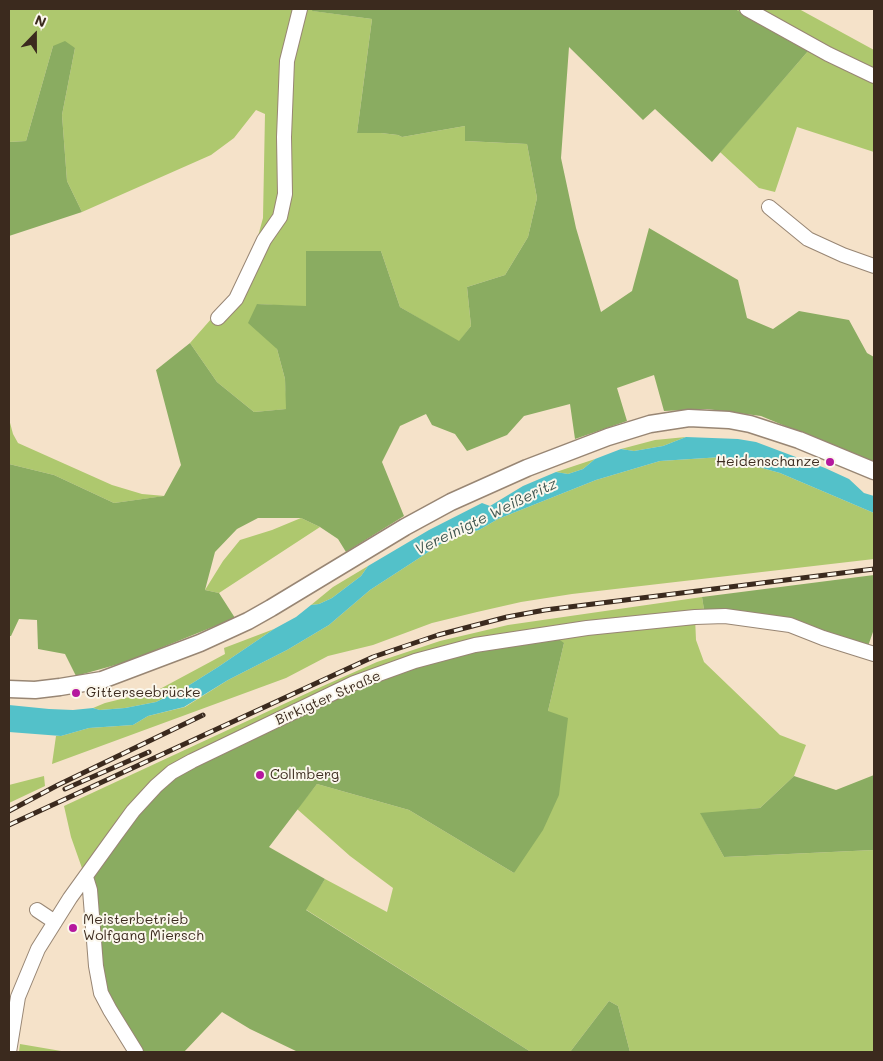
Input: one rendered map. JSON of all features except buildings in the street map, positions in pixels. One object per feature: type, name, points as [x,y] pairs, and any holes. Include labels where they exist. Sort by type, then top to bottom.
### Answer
[{"type":"main road","points":[[9,689],[36,690],[102,680],[200,642],[263,613],[405,526],[451,502],[527,468],[608,437],[650,424],[689,418],[729,420],[750,424],[800,440],[874,472]]},
{"type":"street","points":[[218,318],[236,299],[264,240],[280,217],[289,194],[284,137],[287,61],[300,9]]},
{"type":"street","points":[[747,9],[828,54],[874,76]]},
{"type":"street","points":[[769,208],[808,239],[843,255],[874,266]]},
{"type":"street","name":"Birkigter Straße","points":[[9,1052],[18,997],[38,949],[133,811],[156,786],[172,772],[354,683],[415,661],[475,645],[550,633],[695,617],[725,616],[790,625],[823,638],[874,654]]},
{"type":"street","points":[[86,877],[90,890],[96,966],[102,993],[110,1010],[136,1052]]},
{"type":"street","points":[[37,910],[55,922]]},
{"type":"green space","points":[[9,9],[313,9],[313,11],[372,19],[357,133],[381,133],[402,137],[465,126],[465,141],[527,144],[537,198],[528,237],[505,275],[467,287],[471,326],[459,342],[400,307],[381,251],[307,307],[257,304],[277,349],[285,379],[287,409],[254,412],[217,382],[190,343],[234,293],[252,258],[263,218],[265,114],[256,110],[234,138],[211,155],[82,212],[67,181],[62,115],[75,48],[53,46],[26,141],[9,142]]},
{"type":"green space","points":[[313,9],[735,9],[809,50],[712,162],[655,109],[643,120],[569,47],[561,158],[576,228],[601,312],[632,291],[649,228],[738,280],[747,318],[773,329],[799,311],[849,320],[867,353],[874,357],[874,463],[761,416],[707,409],[664,411],[654,375],[617,388],[627,421],[575,439],[570,404],[524,416],[507,435],[467,451],[455,434],[432,425],[426,414],[400,426],[382,462],[404,516],[346,552],[338,539],[320,527],[301,518],[258,518],[237,529],[215,552],[205,590],[219,593],[235,618],[126,662],[76,676],[65,654],[38,649],[37,620],[19,619],[11,636],[9,636],[9,464],[54,475],[114,503],[164,496],[181,465],[156,370],[190,343],[217,382],[254,412],[286,409],[285,379],[277,349],[248,323],[257,304],[306,306],[306,251],[381,251],[400,307],[459,341],[471,326],[467,287],[505,275],[528,237],[537,198],[527,144],[465,141],[465,126],[402,137],[381,133],[357,133],[372,19],[312,11]]},
{"type":"green space","points":[[735,9],[799,9],[874,50],[874,152],[797,127],[775,192],[759,188],[720,152],[809,50]]},
{"type":"green space","points":[[65,41],[75,48],[62,115],[67,181],[82,212],[9,236],[9,142],[26,141],[53,46]]},
{"type":"green space","points":[[9,419],[13,434],[18,443],[112,485],[142,494],[165,496],[114,503],[54,475],[9,464]]},
{"type":"green space","points":[[686,437],[663,446],[634,451],[621,449],[655,440]]},
{"type":"green space","points":[[722,457],[780,473],[874,513],[874,559],[572,594],[521,602],[432,623],[373,645],[328,656],[286,678],[52,764],[56,736],[89,728],[133,725],[148,716],[185,707],[228,680],[287,650],[329,625],[370,590],[450,538],[479,530],[498,519],[596,480],[660,461]]},
{"type":"green space","points":[[595,459],[583,469],[568,474],[556,472]]},
{"type":"green space","points":[[301,518],[320,527],[219,593],[205,590],[223,561],[240,540]]},
{"type":"green space","points":[[368,566],[361,576],[332,598],[319,604],[311,605],[333,587]]},
{"type":"green space","points":[[874,575],[874,629],[866,652],[823,638],[705,616],[702,597]]},
{"type":"green space","points":[[702,597],[705,616],[695,617],[696,640],[704,662],[780,735],[806,745],[794,776],[760,808],[701,814],[724,857],[874,850],[874,1052],[630,1052],[618,1006],[609,1001],[570,1052],[531,1052],[305,909],[325,879],[387,912],[393,888],[350,856],[297,809],[317,784],[409,810],[514,873],[564,643],[83,871],[71,837],[64,806],[377,662],[440,641],[508,625]]},
{"type":"green space","points":[[274,629],[183,689],[156,702],[125,708],[100,710],[93,708],[105,703],[158,690],[225,654],[224,648]]},
{"type":"green space","points":[[550,633],[564,643],[548,711],[568,718],[559,795],[543,830],[514,873],[409,810],[317,784],[269,847],[325,879],[306,910],[531,1052],[298,1052],[250,1029],[222,1012],[184,1052],[143,1052],[106,989],[86,882],[156,786],[415,661]]},
{"type":"green space","points":[[874,775],[874,850],[724,857],[700,813],[760,808],[794,776],[836,790]]},
{"type":"green space","points":[[44,776],[45,786],[9,803],[9,785]]},
{"type":"green space","points":[[609,1001],[618,1006],[630,1052],[570,1052]]},
{"type":"green space","points":[[20,1044],[67,1052],[19,1052]]},
{"type":"water","name":"Vereinigte Weißeritz","points":[[686,437],[738,439],[756,442],[825,468],[849,479],[864,493],[874,496],[874,513],[780,473],[722,457],[660,461],[596,480],[498,519],[479,530],[450,538],[370,590],[329,625],[287,650],[228,680],[184,707],[148,716],[133,725],[89,728],[61,736],[9,732],[9,705],[49,709],[73,710],[93,708],[100,710],[125,708],[156,702],[183,689],[274,629],[296,617],[311,605],[319,604],[332,598],[361,576],[368,566],[429,530],[482,503],[490,506],[523,486],[556,472],[568,474],[583,469],[595,459],[621,449],[634,451],[663,446]]},
{"type":"railway","points":[[9,825],[373,657],[438,635],[507,617],[545,610],[874,569]]},
{"type":"railway","points":[[9,811],[58,785],[203,715]]},
{"type":"railway","points":[[65,789],[149,752]]},
{"type":"place","name":"Heidenschanze","points":[[830,462]]},
{"type":"place","name":"Gitterseebrücke","points":[[76,693]]},
{"type":"place","name":"Collmberg","points":[[260,775]]},
{"type":"place","name":"Meisterbetrieb Wolfgang Miersch","points":[[73,928]]}]
